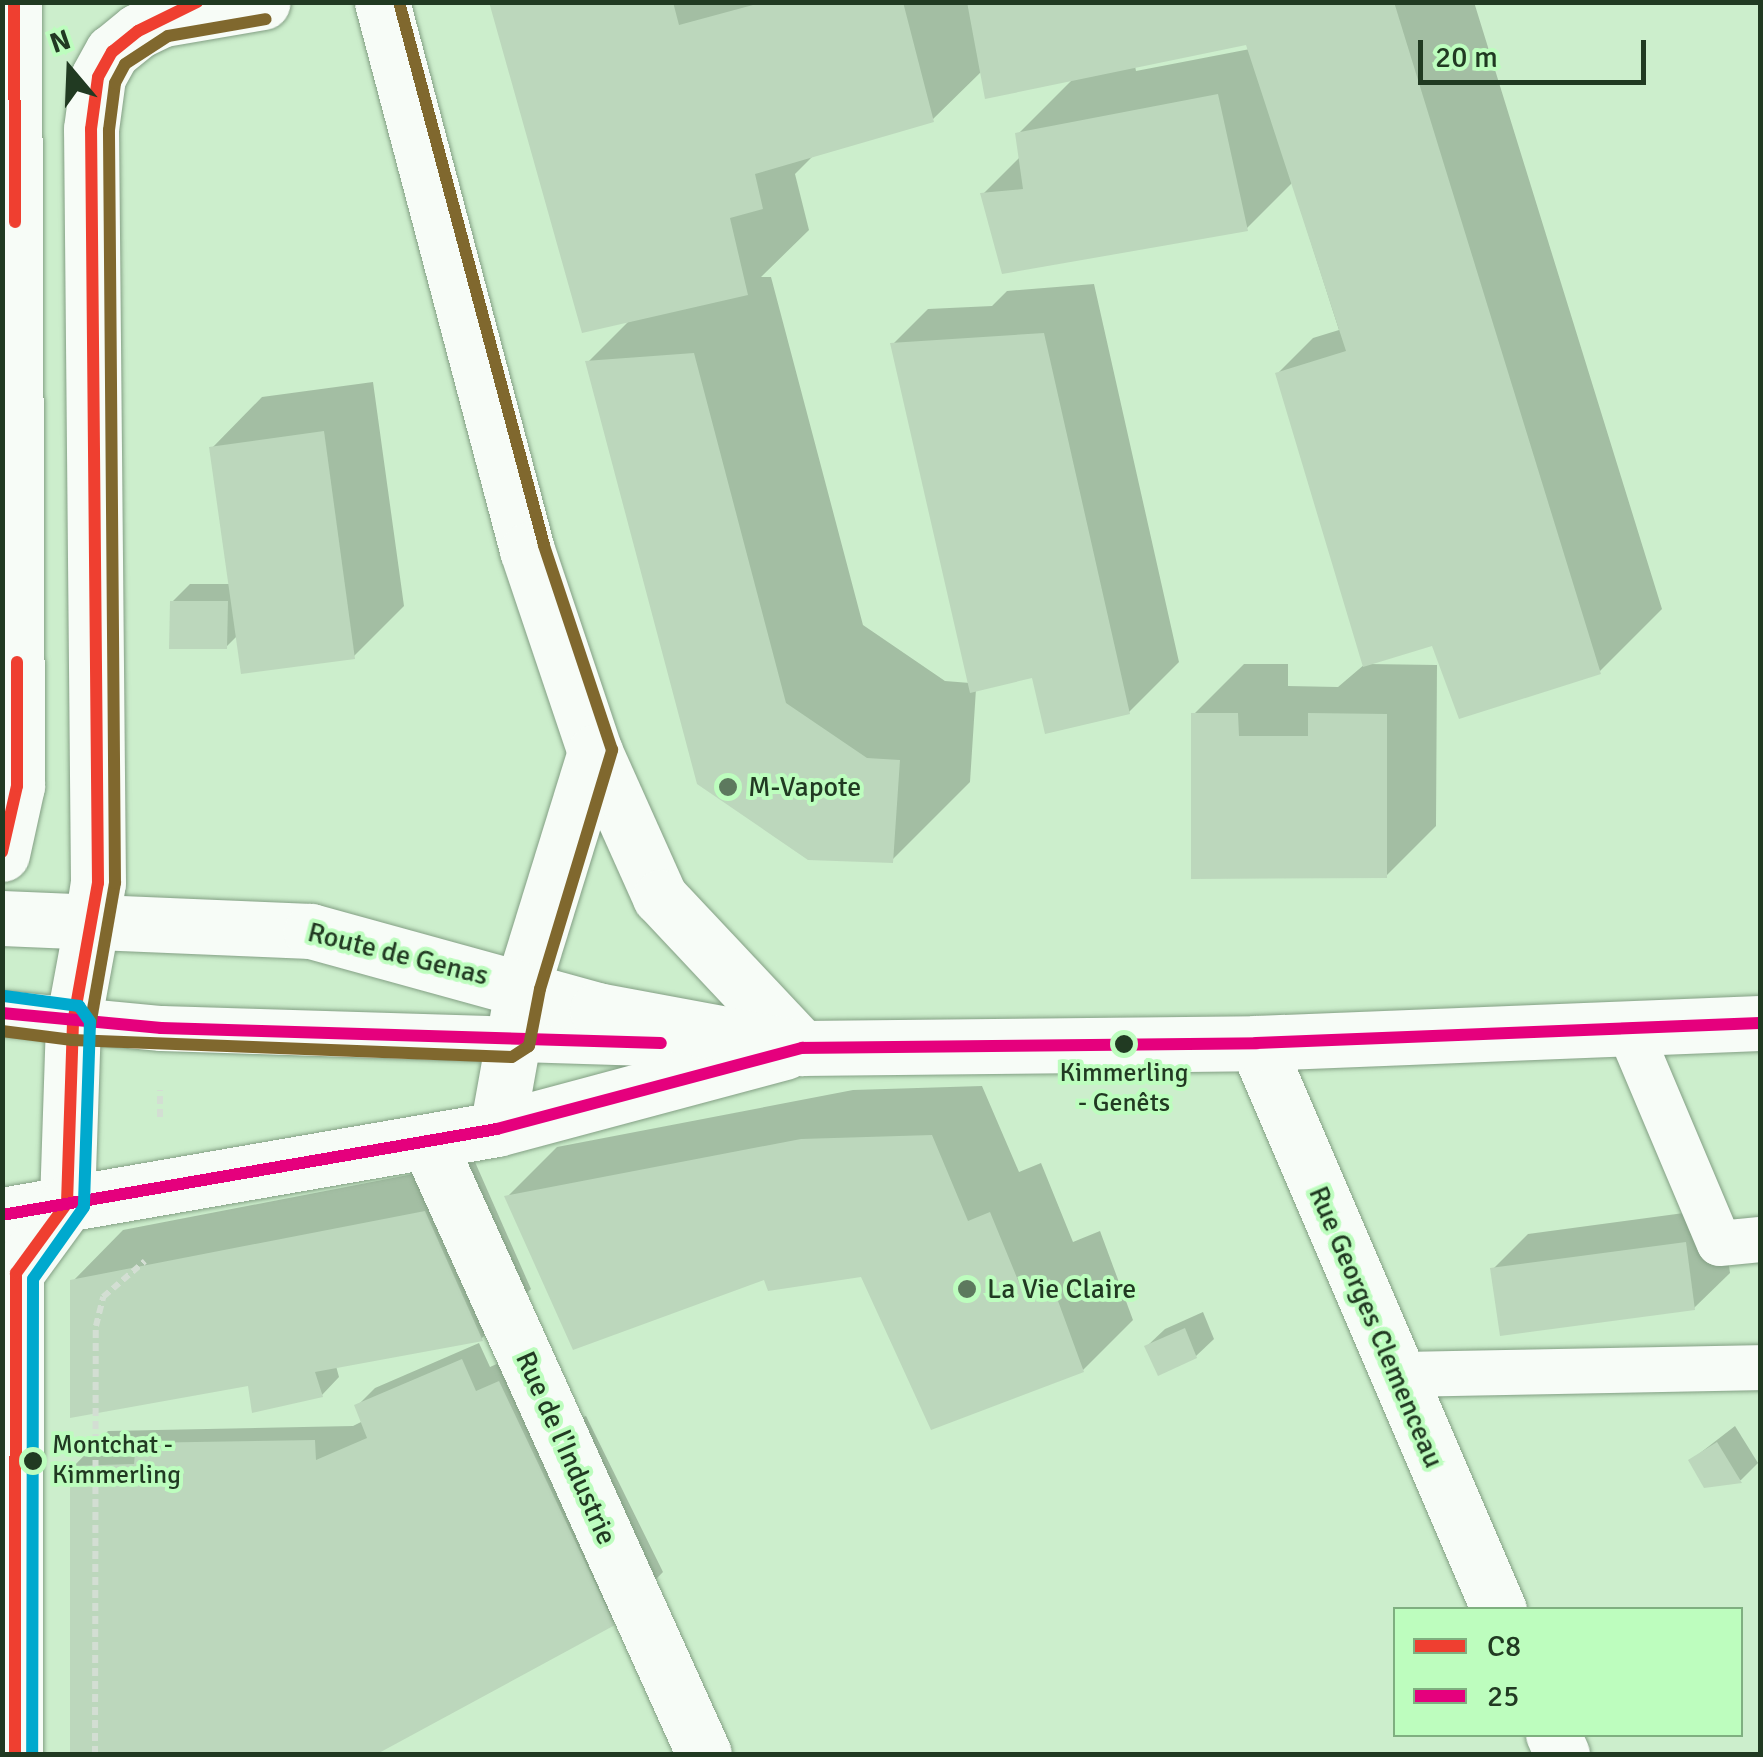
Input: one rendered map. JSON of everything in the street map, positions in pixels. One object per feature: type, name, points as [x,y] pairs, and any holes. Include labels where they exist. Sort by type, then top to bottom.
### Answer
[{"type":"street","points":[[2,854],[17,786],[14,2]]},
{"type":"street","points":[[15,1754],[16,1273],[67,1203],[74,1023],[98,884],[91,129],[98,77],[112,52],[180,11],[263,2]]},
{"type":"street","points":[[2,1215],[498,1128],[802,1048],[660,897],[596,752],[527,550],[377,4]]},
{"type":"street","points":[[15,119],[91,129]]},
{"type":"street","points":[[523,985],[596,752]]},
{"type":"street","name":"Route de Genas","points":[[2,918],[311,930],[523,985],[597,1010],[802,1048],[1256,1042],[1760,1023]]},
{"type":"street","name":"Route de Genas","points":[[498,1128],[523,985]]},
{"type":"street","name":"Rue Georges Clemenceau","points":[[1256,1042],[1498,1607]]},
{"type":"street","name":"Rue de l'Industrie","points":[[428,1142],[704,1754]]},
{"type":"lane","name":"Route de Genas","points":[[2,1013],[74,1023],[161,1028],[802,1048]]},
{"type":"lane","points":[[1628,1028],[1720,1243],[1760,1239]]},
{"type":"lane","points":[[1396,1374],[1760,1367]]},
{"type":"path","points":[[160,1121],[161,1028]]},
{"type":"path","points":[[95,1754],[96,1326],[103,1296],[146,1260],[154,1246]]},
{"type":"building","points":[[489,2],[673,2],[679,25],[764,2],[903,2],[934,122],[755,174],[763,209],[730,218],[748,295],[582,333]]},
{"type":"building","points":[[967,2],[1394,2],[1601,674],[1459,719],[1432,646],[1363,667],[1275,373],[1346,351],[1246,45],[985,99]]},
{"type":"building","points":[[1218,94],[1248,231],[1002,274],[980,193],[1023,189],[1015,133]]},
{"type":"building","points":[[1044,333],[1130,714],[1045,734],[1032,678],[970,693],[890,343]]},
{"type":"building","points":[[694,353],[786,703],[867,758],[900,760],[893,863],[808,860],[697,784],[585,361]]},
{"type":"building","points":[[324,431],[355,659],[241,674],[209,447]]},
{"type":"building","points":[[170,601],[228,601],[227,649],[169,649]]},
{"type":"building","points":[[1191,713],[1238,713],[1239,736],[1308,736],[1308,713],[1387,714],[1387,878],[1191,879]]},
{"type":"building","points":[[932,1135],[968,1221],[990,1212],[1022,1290],[1050,1279],[1084,1372],[931,1430],[861,1277],[768,1291],[764,1280],[573,1350],[504,1196],[801,1139]]},
{"type":"building","points":[[425,1211],[483,1341],[315,1372],[323,1397],[252,1413],[248,1386],[70,1418],[70,1280]]},
{"type":"building","points":[[1686,1242],[1695,1310],[1500,1336],[1490,1268]]},
{"type":"building","points":[[1185,1328],[1197,1358],[1158,1376],[1144,1346]]},
{"type":"building","points":[[462,1359],[476,1391],[499,1381],[615,1625],[377,1754],[70,1754],[70,1466],[134,1464],[136,1443],[315,1440],[316,1460],[367,1438],[354,1405]]},
{"type":"building","points":[[1717,1442],[1742,1483],[1704,1488],[1688,1460]]},
{"type":"transit line","name":"C8","points":[[14,2],[15,222]]},
{"type":"transit line","name":"C8","points":[[67,1203],[73,1023],[98,883],[91,129],[98,77],[112,52],[138,31],[197,2]]},
{"type":"transit line","points":[[2,1031],[72,1040],[512,1057],[529,1046],[540,989],[612,750],[544,545],[399,2]]},
{"type":"transit line","points":[[90,1026],[115,883],[109,130],[115,83],[125,64],[168,36],[266,19]]},
{"type":"transit line","name":"C8","points":[[2,852],[17,786],[17,662]]},
{"type":"transit line","points":[[4,996],[79,1006],[90,1022],[84,1207],[33,1279],[32,1754]]},
{"type":"transit line","name":"25","points":[[2,1013],[161,1028],[661,1043]]},
{"type":"transit line","name":"25","points":[[2,1215],[497,1129],[802,1048],[1256,1043],[1760,1023]]},
{"type":"transit line","name":"C8","points":[[15,1754],[16,1273],[67,1203]]},
{"type":"place","name":"M-Vapote","points":[[728,787]]},
{"type":"place","name":"Kimmerling - Genêts","points":[[1124,1044]]},
{"type":"place","name":"La Vie Claire","points":[[967,1289]]},
{"type":"place","name":"Montchat - Kimmerling","points":[[33,1461]]}]
